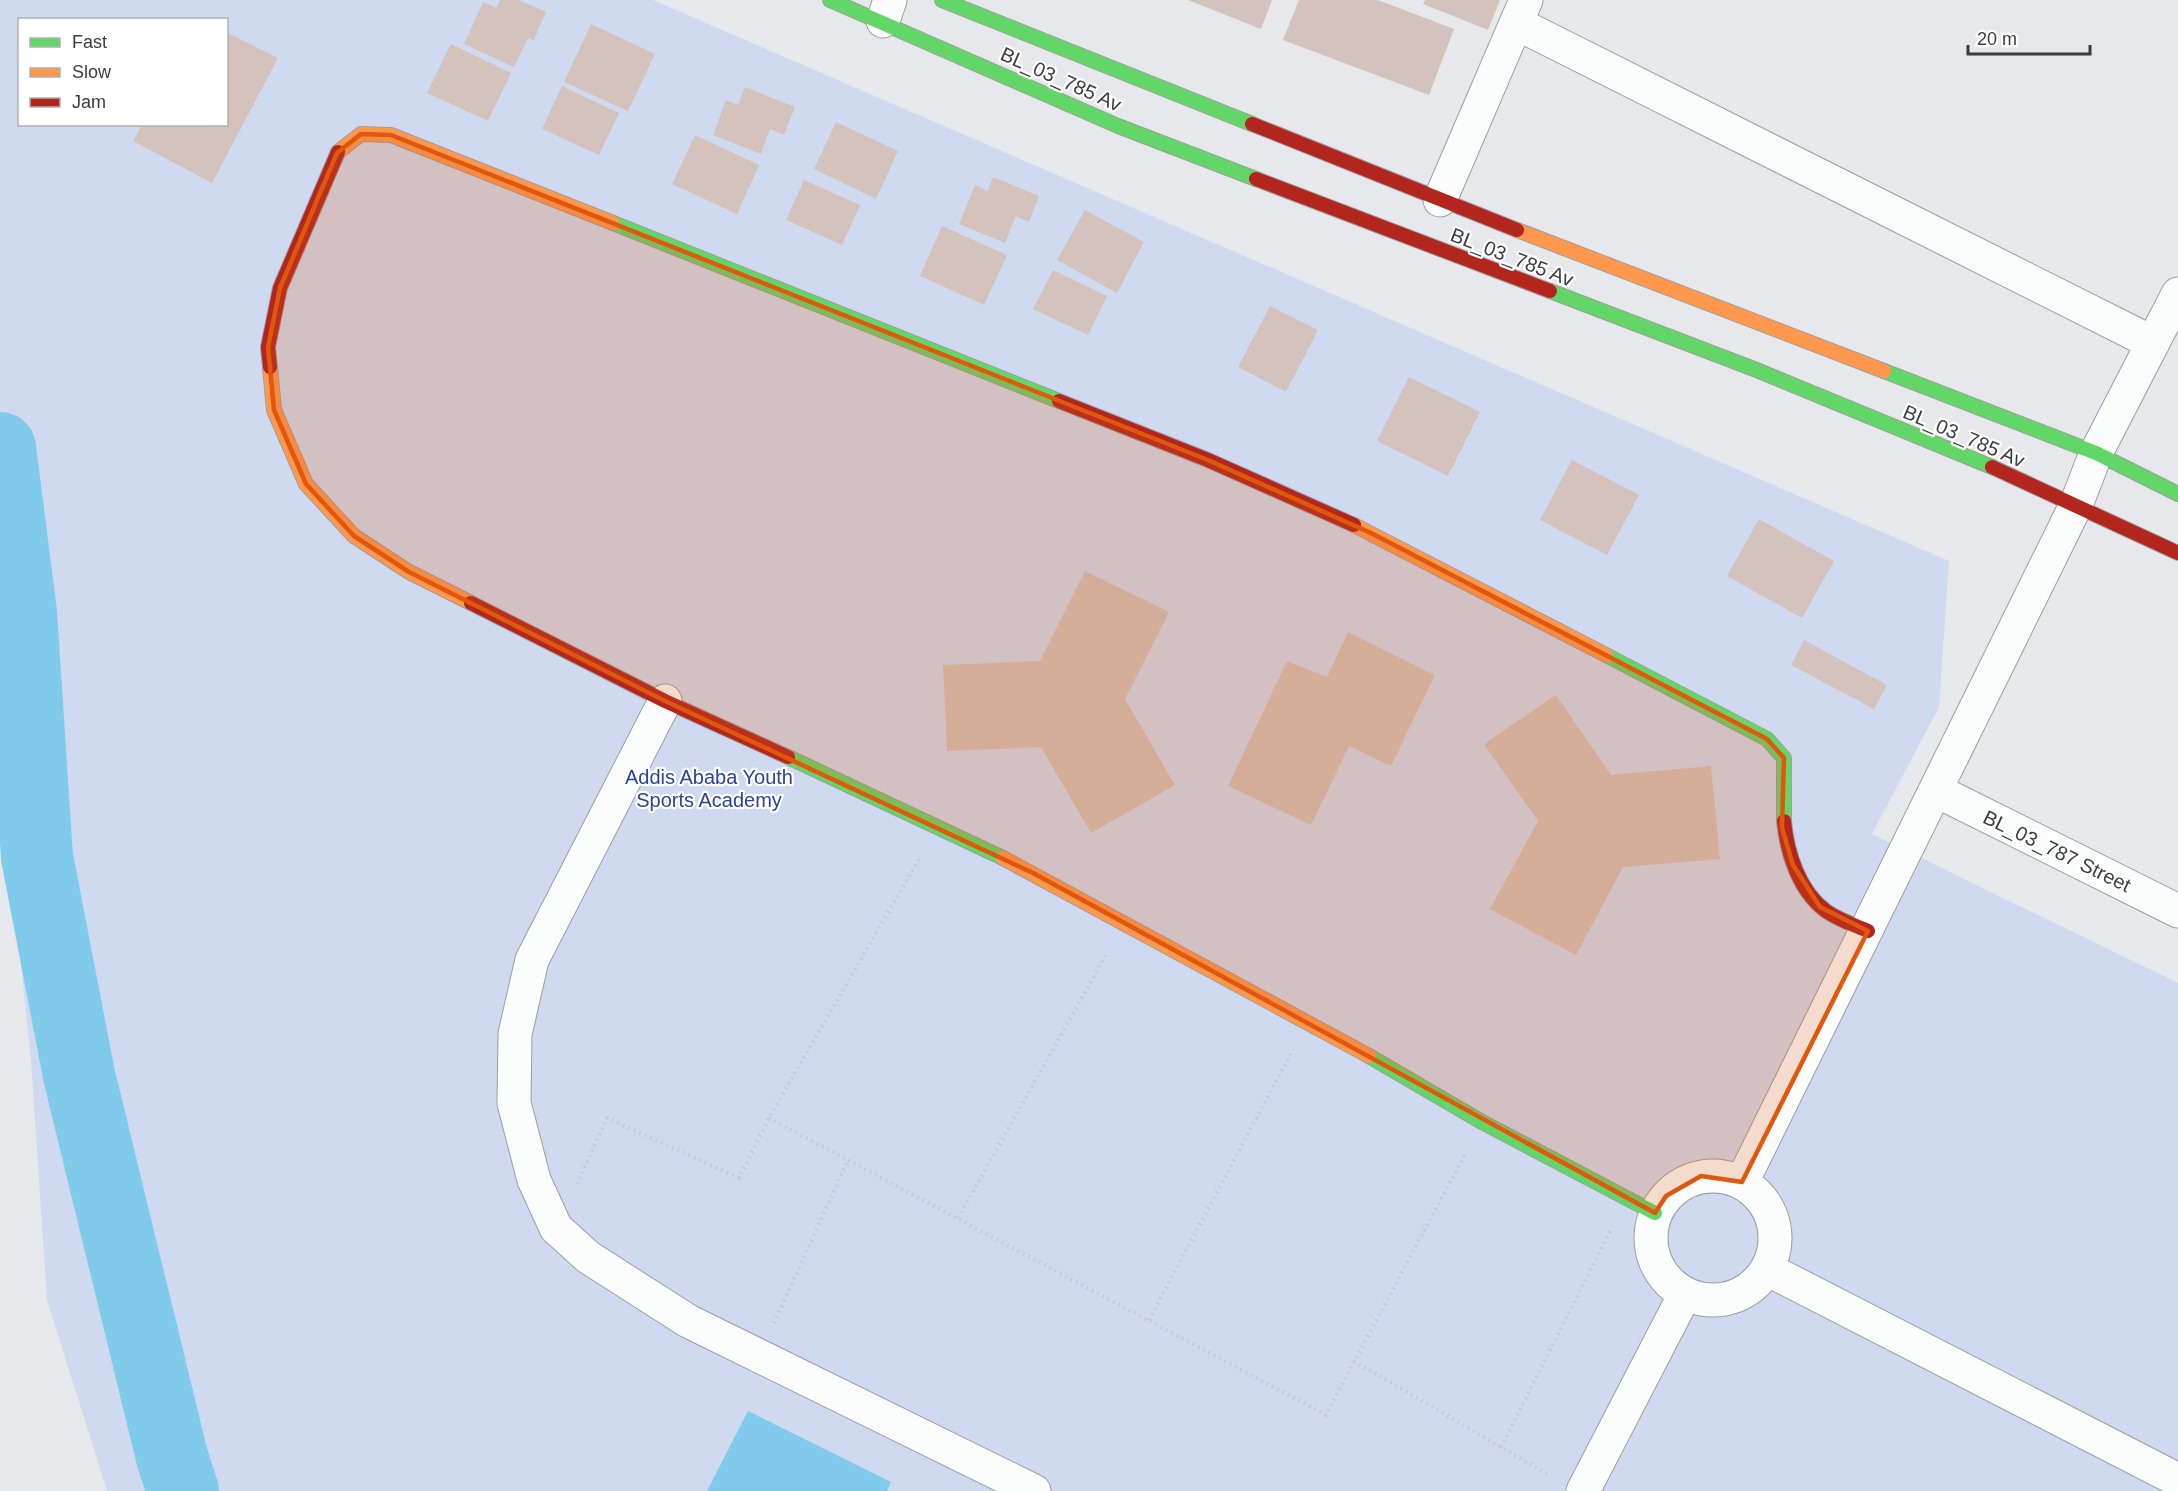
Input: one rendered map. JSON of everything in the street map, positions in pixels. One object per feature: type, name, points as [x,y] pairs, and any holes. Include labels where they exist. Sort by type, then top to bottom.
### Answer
[{"type":"street","name":"BL_03_785 Av","points":[[830,0],[886,10],[1119,126],[1755,369],[2076,505],[2178,553]]},
{"type":"street","name":"BL_03_785 Av","points":[[942,0],[1440,200],[2096,453],[2178,494]]},
{"type":"street","points":[[1440,200],[1521,11],[2153,343]]},
{"type":"street","points":[[1655,1213],[1482,1122],[1409,1077],[1033,873],[938,826],[665,701],[409,572],[354,536],[306,484],[274,410],[268,347],[280,288],[338,153],[361,134],[391,135],[1208,460],[1371,533],[1767,740],[1784,758],[1781,798],[1782,828],[1793,865],[1820,907],[1868,931]]},
{"type":"street","points":[[1742,1182],[1868,931],[2076,505],[2096,453],[2178,294]]},
{"type":"street","points":[[665,701],[532,960],[515,1034],[514,1104],[534,1180],[556,1228],[588,1257],[688,1321],[1034,1491]]},
{"type":"street","name":"BL_03_787 Street","points":[[1937,791],[2178,911]]},
{"type":"street","points":[[1701,1176],[1723,1176],[1742,1182],[1758,1194],[1770,1210],[1776,1231],[1774,1251],[1767,1269],[1748,1289],[1722,1300],[1703,1300],[1685,1294],[1666,1280],[1653,1259],[1650,1236],[1655,1213],[1666,1196],[1682,1183],[1701,1176]]},
{"type":"street","points":[[1767,1269],[2178,1480]]},
{"type":"street","points":[[1570,1486],[1685,1294]]},
{"type":"path","points":[[556,1228],[607,1118],[739,1178],[769,1118],[938,826]]},
{"type":"path","points":[[957,1218],[1124,924]]},
{"type":"path","points":[[1149,1320],[1307,1022]]},
{"type":"path","points":[[769,1118],[1326,1415],[1482,1122]]},
{"type":"path","points":[[760,1355],[848,1160]]},
{"type":"path","points":[[1501,1448],[1626,1198]]},
{"type":"path","points":[[1354,1361],[1570,1486]]},
{"type":"highlighted area","points":[[361,134],[391,135],[1208,460],[1371,533],[1767,739],[1784,758],[1782,828],[1793,865],[1820,907],[1868,931],[1742,1182],[1701,1176],[1666,1196],[1655,1213],[1033,873],[665,701],[409,572],[354,536],[306,484],[274,410],[268,347],[280,288],[337,153]]},
{"type":"green space","name":"Addis Ababa Youth Sports Academy","points":[[0,0],[653,0],[1949,561],[1939,707],[1872,834],[2178,983],[2178,1491],[107,1491],[47,1300],[31,1060],[0,759]]},
{"type":"water","points":[[748,1411],[891,1482],[887,1491],[707,1491]]},
{"type":"building","points":[[500,0],[519,0],[546,12],[534,40],[528,38],[514,67],[464,44],[483,2],[496,8]]},
{"type":"building","points":[[1188,0],[1272,0],[1261,29]]},
{"type":"building","points":[[1299,0],[1378,0],[1454,29],[1429,95],[1283,40]]},
{"type":"building","points":[[1425,0],[1500,0],[1488,30],[1423,4]]},
{"type":"building","points":[[591,24],[655,54],[628,111],[564,82]]},
{"type":"building","points":[[228,33],[278,58],[212,183],[133,141],[141,126],[228,126]]},
{"type":"building","points":[[451,44],[511,73],[488,121],[427,93]]},
{"type":"building","points":[[562,86],[619,113],[599,155],[542,129]]},
{"type":"building","points":[[745,87],[795,107],[784,135],[770,129],[761,154],[713,135],[726,100],[738,105]]},
{"type":"building","points":[[836,122],[898,151],[876,199],[814,169]]},
{"type":"building","points":[[695,135],[759,165],[737,214],[672,184]]},
{"type":"building","points":[[993,177],[1039,196],[1029,222],[1016,216],[1005,243],[959,224],[975,185],[987,191]]},
{"type":"building","points":[[804,180],[860,205],[842,245],[786,220]]},
{"type":"building","points":[[1085,210],[1144,242],[1117,293],[1057,260]]},
{"type":"building","points":[[942,226],[1007,255],[984,305],[920,276]]},
{"type":"building","points":[[1053,270],[1107,296],[1088,335],[1033,309]]},
{"type":"building","points":[[1270,306],[1318,330],[1286,392],[1238,367]]},
{"type":"building","points":[[1409,377],[1480,412],[1448,476],[1377,441]]},
{"type":"building","points":[[1572,460],[1639,495],[1607,555],[1540,520]]},
{"type":"building","points":[[1759,519],[1834,561],[1802,618],[1727,576]]},
{"type":"building","points":[[1085,571],[1169,612],[1125,699],[1175,785],[1091,833],[1041,747],[947,751],[943,665],[1040,661]]},
{"type":"building","points":[[1348,632],[1435,675],[1391,766],[1349,746],[1311,825],[1228,786],[1287,661],[1327,677]]},
{"type":"building","points":[[1804,640],[1887,685],[1874,709],[1791,665]]},
{"type":"building","points":[[1556,695],[1611,775],[1711,766],[1720,859],[1623,867],[1576,955],[1490,909],[1538,821],[1484,744]]},
{"type":"waterway","points":[[0,448],[21,612],[37,857],[79,1075],[172,1457],[183,1491]]},
{"type":"traffic: fast","points":[[830,0],[1118,126],[1256,179]]},
{"type":"traffic: fast","points":[[942,0],[1252,124]]},
{"type":"traffic: fast","points":[[613,223],[1059,401]]},
{"type":"traffic: fast","points":[[1550,291],[1754,369],[1992,467]]},
{"type":"traffic: fast","points":[[1884,371],[2096,453],[2178,494]]},
{"type":"traffic: fast","points":[[1606,655],[1767,739],[1784,758],[1784,821]]},
{"type":"traffic: fast","points":[[788,757],[1003,858]]},
{"type":"traffic: fast","points":[[1369,1056],[1482,1122],[1655,1213]]},
{"type":"traffic: slow","points":[[338,152],[361,134],[391,135],[613,223]]},
{"type":"traffic: slow","points":[[1517,230],[1884,371]]},
{"type":"traffic: slow","points":[[270,367],[274,410],[306,484],[354,536],[409,572],[471,603]]},
{"type":"traffic: slow","points":[[1354,525],[1606,655]]},
{"type":"traffic: slow","points":[[1003,858],[1369,1056]]},
{"type":"traffic: jam","points":[[1252,124],[1517,230]]},
{"type":"traffic: jam","points":[[270,367],[268,347],[280,288],[338,152]]},
{"type":"traffic: jam","points":[[1256,179],[1550,291]]},
{"type":"traffic: jam","points":[[1059,401],[1208,460],[1354,525]]},
{"type":"traffic: jam","points":[[1992,467],[2178,553]]},
{"type":"traffic: jam","points":[[471,603],[665,701],[788,757]]},
{"type":"traffic: jam","points":[[1784,821],[1791,858],[1808,893],[1826,911],[1868,931]]}]
